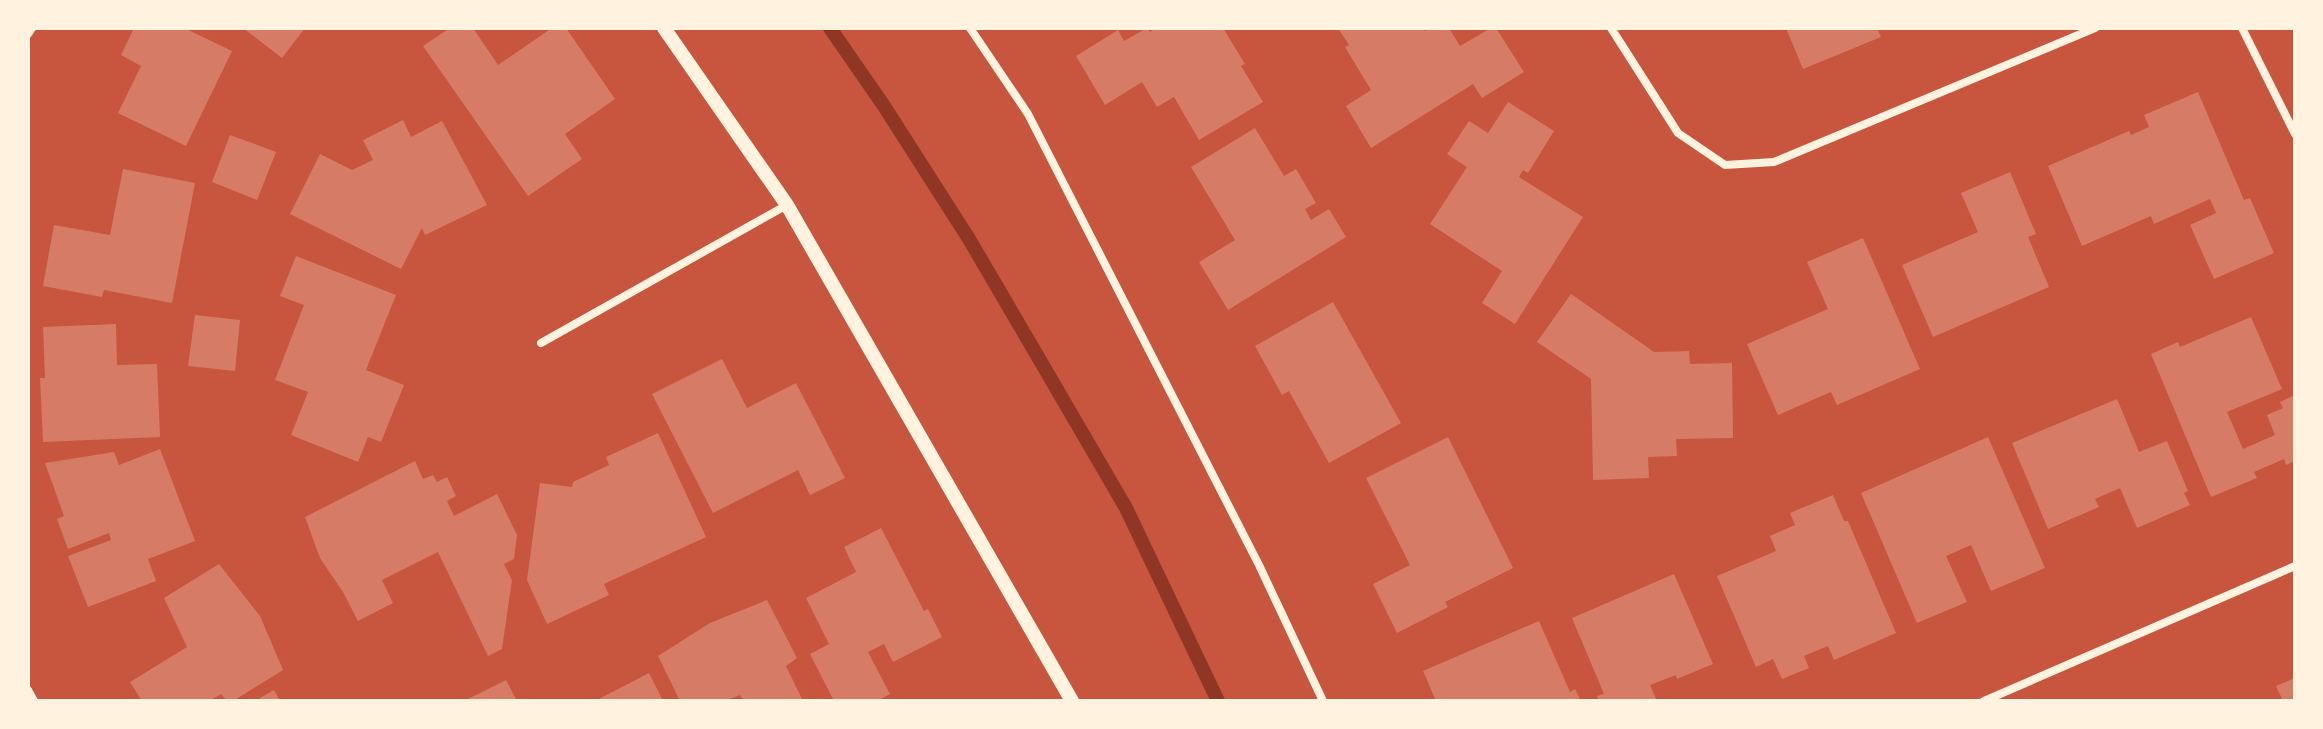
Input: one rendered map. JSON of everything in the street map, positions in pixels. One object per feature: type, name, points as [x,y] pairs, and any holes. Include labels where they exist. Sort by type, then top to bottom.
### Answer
[{"type":"street","points":[[28,34],[32,28]]},
{"type":"street","points":[[664,28],[787,205],[1072,701]]},
{"type":"street","points":[[970,28],[1028,114],[1259,565],[1323,701]]},
{"type":"street","points":[[1611,28],[1678,133],[1725,165],[1774,162],[2095,28]]},
{"type":"street","points":[[2242,28],[2295,134]]},
{"type":"street","points":[[541,343],[787,205]]},
{"type":"street","points":[[1984,701],[2295,566]]},
{"type":"street","points":[[28,690],[34,701]]},
{"type":"building","points":[[134,28],[184,28],[232,51],[186,146],[118,113],[141,66],[121,55]]},
{"type":"building","points":[[243,28],[305,28],[282,58]]},
{"type":"building","points":[[450,28],[473,28],[498,65],[552,28],[566,28],[615,99],[565,134],[582,159],[528,196],[423,46]]},
{"type":"building","points":[[1147,28],[1150,32],[1156,28],[1223,28],[1263,102],[1199,140],[1174,97],[1157,107],[1142,82],[1105,105],[1076,56],[1118,30],[1124,41]]},
{"type":"building","points":[[1338,28],[1423,28],[1425,31],[1449,28],[1460,46],[1496,28],[1524,72],[1482,98],[1473,84],[1371,148],[1346,106],[1371,90],[1345,47],[1349,45]]},
{"type":"building","points":[[1786,28],[1877,28],[1881,37],[1803,69]]},
{"type":"building","points":[[2198,92],[2244,200],[2250,198],[2274,253],[2214,279],[2190,225],[2216,213],[2210,199],[2154,224],[2151,216],[2082,246],[2048,166],[2129,131],[2131,135],[2149,127],[2144,115]]},
{"type":"building","points":[[1508,102],[1554,131],[1528,173],[1523,170],[1519,177],[1583,217],[1515,324],[1482,303],[1502,271],[1430,224],[1467,167],[1447,154],[1469,121],[1488,133]]},
{"type":"building","points":[[403,120],[411,137],[442,121],[487,205],[425,235],[422,228],[401,269],[290,214],[320,154],[352,170],[373,160],[363,140]]},
{"type":"building","points":[[1255,128],[1284,176],[1296,169],[1316,203],[1305,209],[1311,220],[1329,209],[1346,237],[1228,310],[1199,262],[1235,240],[1191,167]]},
{"type":"building","points":[[230,135],[276,152],[257,200],[212,182]]},
{"type":"building","points":[[123,169],[195,183],[172,303],[104,290],[102,297],[43,286],[54,225],[110,235]]},
{"type":"building","points":[[2010,172],[2036,234],[2028,237],[2049,287],[1933,337],[1902,265],[1978,232],[1961,193]]},
{"type":"building","points":[[1863,238],[1920,369],[1837,405],[1831,392],[1778,415],[1747,344],[1828,309],[1807,262]]},
{"type":"building","points":[[296,256],[396,295],[366,370],[404,385],[381,442],[368,437],[358,462],[291,435],[308,392],[275,380],[304,305],[280,296]]},
{"type":"building","points":[[1571,294],[1654,352],[1689,351],[1690,364],[1732,363],[1733,438],[1676,439],[1677,456],[1648,457],[1649,478],[1593,480],[1591,379],[1537,342]]},
{"type":"building","points":[[1333,302],[1401,423],[1329,463],[1289,391],[1282,395],[1255,346]]},
{"type":"building","points":[[195,315],[240,320],[235,371],[188,366]]},
{"type":"building","points":[[2251,317],[2282,389],[2227,412],[2243,449],[2275,435],[2267,415],[2283,408],[2280,402],[2295,395],[2295,461],[2286,465],[2284,459],[2254,472],[2257,478],[2211,497],[2151,354],[2178,342],[2180,347]]},
{"type":"building","points":[[116,324],[117,365],[157,364],[160,437],[43,442],[40,378],[45,378],[43,327]]},
{"type":"building","points":[[722,359],[747,408],[796,383],[845,478],[810,495],[798,470],[713,513],[652,394]]},
{"type":"building","points":[[2117,399],[2139,452],[2167,441],[2188,491],[2184,493],[2190,505],[2137,528],[2120,488],[2095,499],[2099,507],[2048,529],[2012,443]]},
{"type":"building","points":[[658,433],[706,537],[604,584],[609,595],[547,624],[527,580],[540,483],[572,487],[573,482],[609,465],[606,457]]},
{"type":"building","points":[[1448,437],[1513,568],[1445,602],[1448,607],[1397,633],[1373,584],[1410,565],[1366,478]]},
{"type":"building","points":[[1988,437],[2045,568],[1991,591],[1971,545],[1946,556],[1967,602],[1917,623],[1861,493]]},
{"type":"building","points":[[160,449],[195,541],[148,559],[156,581],[88,607],[68,556],[111,540],[109,533],[68,549],[57,519],[64,516],[45,463],[114,452],[119,465]]},
{"type":"building","points":[[415,461],[423,479],[433,475],[437,482],[447,477],[456,496],[447,501],[454,516],[497,494],[517,535],[514,559],[504,564],[512,580],[502,649],[488,656],[438,552],[382,580],[393,603],[358,621],[320,558],[305,517]]},
{"type":"building","points":[[1833,495],[1844,521],[1848,521],[1896,633],[1834,660],[1828,646],[1804,656],[1809,668],[1782,679],[1773,659],[1756,667],[1717,576],[1776,551],[1770,536],[1795,525],[1790,513]]},
{"type":"building","points":[[881,528],[924,611],[928,609],[942,637],[893,662],[884,644],[868,652],[890,694],[877,701],[834,701],[810,654],[829,644],[806,598],[856,572],[844,547]]},
{"type":"building","points":[[219,564],[260,616],[283,670],[233,701],[227,701],[221,694],[209,701],[142,701],[130,682],[187,647],[164,598]]},
{"type":"building","points":[[1674,574],[1713,664],[1677,679],[1676,675],[1650,685],[1657,701],[1599,701],[1597,696],[1604,694],[1572,618]]},
{"type":"building","points":[[767,600],[797,658],[786,666],[803,701],[744,701],[740,695],[724,701],[680,701],[658,656],[710,623]]},
{"type":"building","points":[[1539,621],[1570,692],[1575,689],[1581,701],[1436,701],[1423,671]]},
{"type":"building","points":[[649,673],[663,701],[595,701]]},
{"type":"building","points":[[2295,678],[2295,701],[2283,701],[2276,686]]},
{"type":"building","points":[[506,680],[517,701],[464,701]]},
{"type":"building","points":[[274,690],[280,701],[255,701]]},
{"type":"waterway","points":[[830,28],[969,239],[1126,508],[1218,701]]}]
